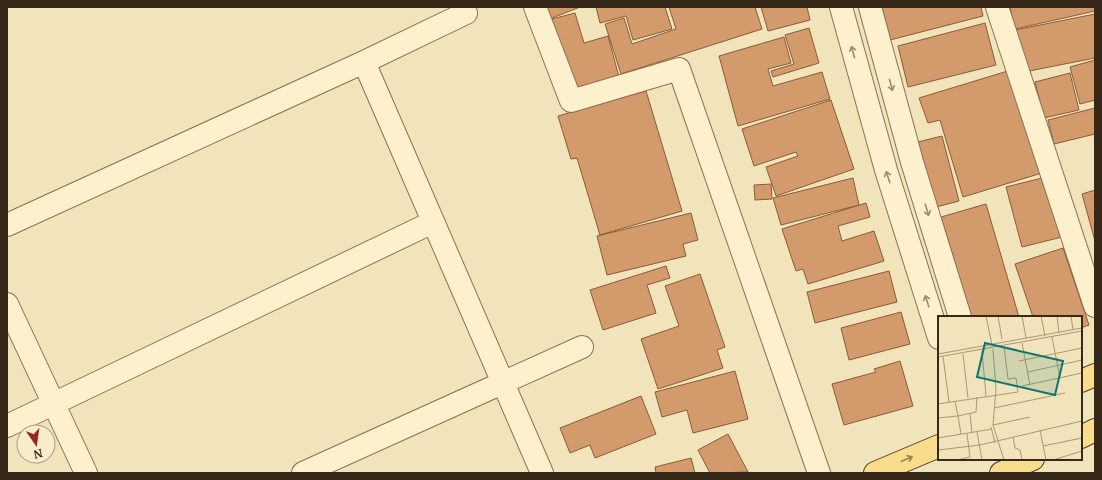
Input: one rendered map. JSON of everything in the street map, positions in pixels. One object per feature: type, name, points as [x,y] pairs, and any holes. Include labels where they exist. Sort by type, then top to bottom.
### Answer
[{"type":"main road","points":[[1082,381],[1095,375]]},
{"type":"main road","points":[[1082,436],[1095,430]]},
{"type":"main road","points":[[875,473],[938,446]]},
{"type":"street","points":[[535,7],[571,101],[679,69],[819,473]]},
{"type":"street","points":[[841,7],[886,170],[938,335]]},
{"type":"street","points":[[870,7],[912,162],[960,316]]},
{"type":"street","points":[[997,7],[1095,306]]},
{"type":"street","points":[[7,225],[364,62],[466,13]]},
{"type":"street","points":[[364,62],[542,473]]},
{"type":"street","points":[[7,426],[433,222]]},
{"type":"street","points":[[7,304],[86,473]]},
{"type":"street","points":[[303,473],[582,347]]},
{"type":"building","points":[[542,7],[580,7],[547,20]]},
{"type":"building","points":[[596,7],[665,7],[672,29],[633,40],[626,16],[600,23]]},
{"type":"building","points":[[669,7],[755,7],[762,29],[621,74],[605,24],[624,18],[632,44],[676,29]]},
{"type":"building","points":[[761,7],[807,7],[810,20],[768,31]]},
{"type":"building","points":[[882,7],[981,7],[983,16],[890,40]]},
{"type":"building","points":[[1010,7],[1095,7],[1095,11],[1015,29]]},
{"type":"building","points":[[575,13],[584,43],[608,36],[619,77],[572,90],[552,19]]},
{"type":"building","points":[[1095,14],[1095,58],[1024,72],[1015,30]]},
{"type":"building","points":[[985,23],[996,65],[908,87],[898,46]]},
{"type":"building","points":[[809,28],[819,63],[773,77],[771,71],[794,64],[785,35]]},
{"type":"building","points":[[784,37],[791,63],[768,69],[773,86],[822,72],[830,99],[738,126],[719,56]]},
{"type":"building","points":[[1095,60],[1095,100],[1080,104],[1070,67]]},
{"type":"building","points":[[1011,70],[1042,173],[963,197],[940,120],[928,123],[919,98]]},
{"type":"building","points":[[1070,73],[1079,110],[1044,118],[1035,82]]},
{"type":"building","points":[[646,91],[682,211],[600,235],[577,158],[571,159],[558,116]]},
{"type":"building","points":[[831,100],[854,169],[776,196],[766,167],[798,156],[796,152],[754,166],[742,129]]},
{"type":"building","points":[[1095,108],[1095,134],[1054,144],[1048,120]]},
{"type":"building","points":[[942,136],[959,201],[936,207],[918,142]]},
{"type":"building","points":[[1046,177],[1062,237],[1022,247],[1006,187]]},
{"type":"building","points":[[853,178],[859,205],[781,225],[773,198]]},
{"type":"building","points":[[771,184],[772,199],[755,200],[754,185]]},
{"type":"building","points":[[1095,190],[1095,241],[1082,194]]},
{"type":"building","points":[[866,203],[870,217],[838,226],[842,241],[874,231],[884,261],[808,284],[803,269],[796,271],[782,229]]},
{"type":"building","points":[[986,204],[1019,316],[971,316],[941,217]]},
{"type":"building","points":[[691,213],[698,240],[683,244],[686,256],[607,275],[597,236]]},
{"type":"building","points":[[1063,248],[1089,325],[1082,328],[1082,316],[1033,316],[1015,264]]},
{"type":"building","points":[[666,266],[670,278],[647,285],[656,313],[603,330],[590,290]]},
{"type":"building","points":[[889,271],[897,302],[815,323],[807,292]]},
{"type":"building","points":[[700,274],[725,347],[717,350],[723,368],[658,389],[641,339],[679,326],[665,286]]},
{"type":"building","points":[[901,312],[910,344],[849,360],[841,328]]},
{"type":"building","points":[[900,361],[913,406],[844,425],[832,384],[876,372],[874,369]]},
{"type":"building","points":[[735,371],[748,419],[693,433],[687,410],[662,417],[655,392]]},
{"type":"building","points":[[641,396],[656,434],[595,458],[590,445],[570,453],[560,428]]},
{"type":"building","points":[[728,434],[748,472],[710,473],[698,450]]},
{"type":"building","points":[[691,458],[695,473],[656,473],[655,467]]}]
